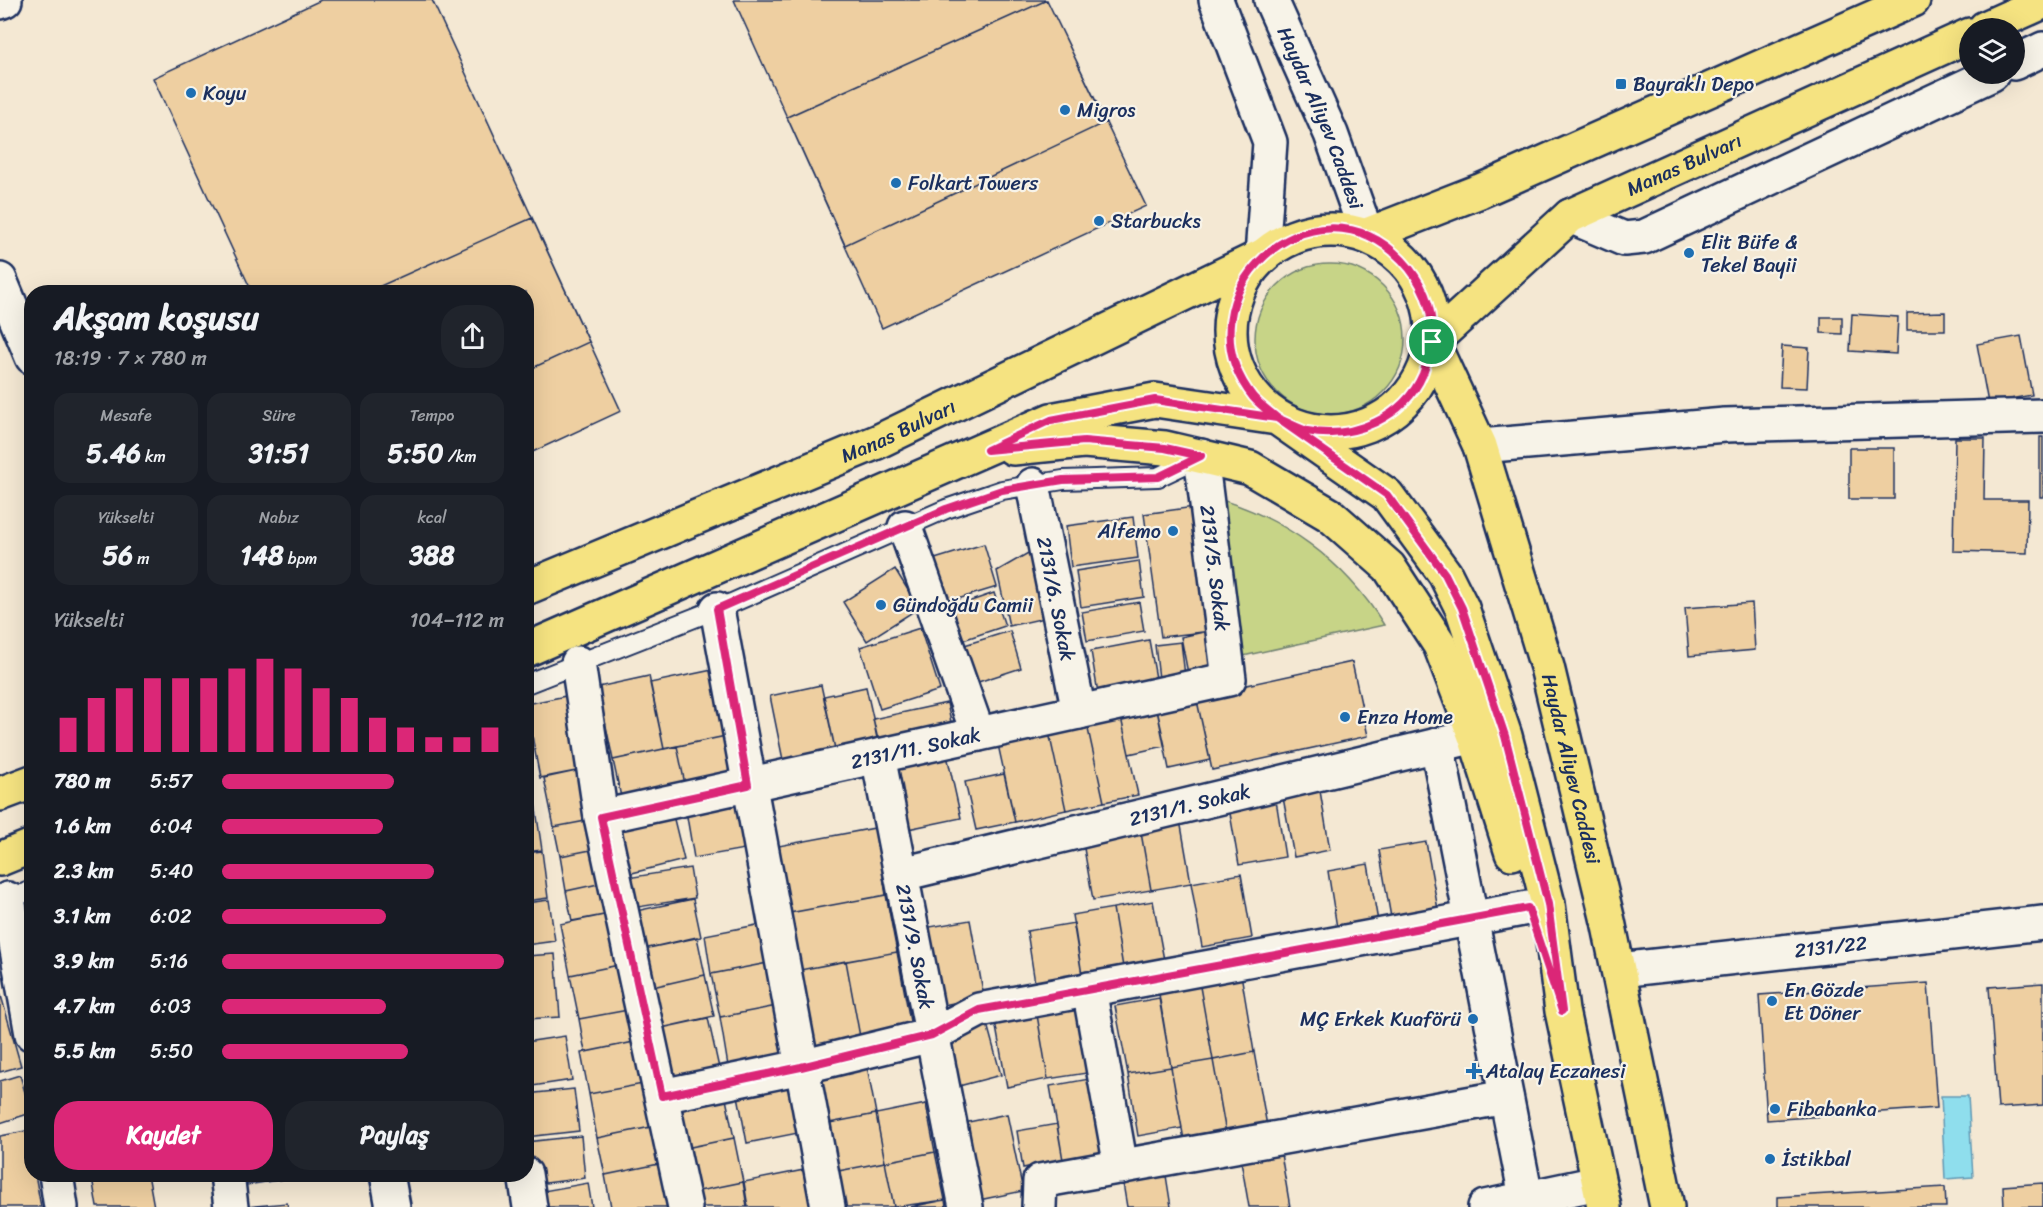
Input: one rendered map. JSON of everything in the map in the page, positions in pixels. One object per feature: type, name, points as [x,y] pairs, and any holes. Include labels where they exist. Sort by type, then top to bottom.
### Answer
[{"type":"main road","points":[[1367,235],[1480,191],[1913,0]]},
{"type":"main road","points":[[2007,18],[2043,2]]},
{"type":"main road","name":"Manas Bulvarı","points":[[1432,342],[1570,216],[1959,40]]},
{"type":"main road","points":[[534,647],[1051,420],[1155,400],[1277,418],[1306,430],[1335,434],[1364,428],[1390,414],[1412,393],[1424,373],[1432,342],[1429,303],[1415,273],[1391,249],[1367,235],[1334,229],[1315,230],[1287,239],[1262,256],[1241,283],[1232,306],[1229,339],[1237,371],[1254,398],[1277,418],[1387,495],[1445,574],[1462,608],[1505,736],[1548,904],[1562,1011],[1601,1195]]},
{"type":"main road","name":"Manas Bulvarı","points":[[534,585],[878,442],[1262,256]]},
{"type":"main road","name":"Haydar Aliyev Caddesi","points":[[1432,342],[1480,446],[1547,667],[1619,970],[1667,1207]]},
{"type":"main road","points":[[987,450],[1084,441],[1165,448],[1250,468],[1330,515],[1389,567],[1440,645],[1475,735],[1562,1011]]},
{"type":"main road","points":[[0,794],[24,785]]},
{"type":"main road","points":[[0,859],[24,849]]},
{"type":"street","points":[[0,2],[5,0]]},
{"type":"street","points":[[1216,0],[1270,142],[1262,256]]},
{"type":"street","name":"Haydar Aliyev Caddesi","points":[[1271,0],[1330,134],[1367,235]]},
{"type":"street","points":[[2025,58],[2043,49]]},
{"type":"street","points":[[1570,216],[1624,239],[1644,237],[1971,84]]},
{"type":"street","points":[[0,280],[24,338]]},
{"type":"street","points":[[1480,446],[1725,425],[2043,416]]},
{"type":"street","name":"2131/5. Sokak","points":[[1201,456],[1229,679]]},
{"type":"street","name":"2131/6. Sokak","points":[[1033,485],[1079,712]]},
{"type":"street","points":[[905,527],[978,734]]},
{"type":"street","points":[[717,609],[828,1207]]},
{"type":"street","points":[[578,663],[601,817],[685,1207]]},
{"type":"street","name":"2131/11. Sokak","points":[[601,817],[1229,679]]},
{"type":"street","name":"2131/1. Sokak","points":[[902,874],[1475,735]]},
{"type":"street","points":[[1437,745],[1527,1203]]},
{"type":"street","name":"2131/9. Sokak","points":[[878,756],[966,1207]]},
{"type":"street","points":[[13,897],[24,976]]},
{"type":"street","points":[[662,1096],[801,1067],[932,1035],[979,1010],[1528,908]]},
{"type":"street","name":"2131/22","points":[[1619,970],[2043,923]]},
{"type":"street","points":[[1089,989],[1121,1167]]},
{"type":"street","points":[[1039,1207],[1040,1181],[1506,1097]]},
{"type":"street","points":[[57,1182],[62,1207]]},
{"type":"street","points":[[228,1182],[231,1207]]},
{"type":"street","points":[[388,1182],[393,1207]]},
{"type":"street","points":[[526,1182],[530,1207]]},
{"type":"street","points":[[1485,1207],[1601,1195]]},
{"type":"lane","points":[[534,681],[717,609],[946,509],[1002,490],[1063,480],[1158,477],[1201,456]]},
{"type":"green space","points":[[1330,264],[1345,265],[1359,270],[1383,286],[1399,310],[1404,324],[1404,354],[1399,368],[1383,392],[1359,408],[1345,413],[1330,414],[1315,413],[1301,408],[1277,392],[1261,368],[1256,354],[1255,339],[1256,324],[1261,310],[1277,286],[1301,270],[1315,265]]},
{"type":"green space","points":[[1211,497],[1263,516],[1310,544],[1351,581],[1384,625],[1234,658]]},
{"type":"water","points":[[1941,1096],[1968,1096],[1973,1177],[1945,1179]]},
{"type":"building","points":[[321,0],[432,0],[621,411],[534,451],[534,285],[249,285],[153,78]]},
{"type":"building","points":[[734,0],[1047,0],[1146,206],[882,328]]},
{"type":"building","name":"Folkart Towers","points":[[1047,0],[1106,122],[845,245],[787,117]]},
{"type":"building","points":[[532,218],[589,342],[534,367],[534,285],[383,285]]},
{"type":"building","points":[[1945,312],[1945,330],[1907,330],[1907,313]]},
{"type":"building","points":[[1852,314],[1898,317],[1896,354],[1850,351]]},
{"type":"building","points":[[1821,317],[1842,317],[1842,334],[1821,333]]},
{"type":"building","points":[[2021,336],[2032,395],[1988,403],[1977,344]]},
{"type":"building","points":[[1782,346],[1809,348],[1807,388],[1780,387]]},
{"type":"building","points":[[2040,437],[2043,437],[2043,497],[2040,497]]},
{"type":"building","points":[[1955,438],[1985,438],[1984,500],[2028,500],[2027,553],[1953,551]]},
{"type":"building","points":[[1849,448],[1894,448],[1894,499],[1849,499]]},
{"type":"building","points":[[1194,507],[1211,631],[1161,637],[1144,514]]},
{"type":"building","points":[[1133,517],[1138,558],[1071,567],[1066,526]]},
{"type":"building","points":[[984,544],[997,587],[938,605],[925,562]]},
{"type":"building","points":[[1042,545],[1058,615],[1009,626],[997,571]]},
{"type":"building","points":[[1139,561],[1144,597],[1081,607],[1076,571]]},
{"type":"building","name":"Gündoğdu Camii","points":[[895,569],[919,608],[867,641],[843,602]]},
{"type":"building","points":[[994,593],[1005,626],[954,643],[942,611]]},
{"type":"building","points":[[1139,602],[1144,631],[1087,641],[1082,612]]},
{"type":"building","points":[[1752,603],[1755,650],[1689,656],[1685,608]]},
{"type":"building","points":[[920,628],[940,690],[880,709],[860,647]]},
{"type":"building","points":[[1010,631],[1021,668],[969,685],[958,647]]},
{"type":"building","points":[[1208,631],[1217,674],[1189,679],[1181,637]]},
{"type":"building","points":[[1149,640],[1158,689],[1099,699],[1091,651]]},
{"type":"building","points":[[1181,642],[1186,684],[1160,687],[1155,645]]},
{"type":"building","points":[[1352,662],[1368,736],[1212,770],[1196,696]]},
{"type":"building","points":[[717,669],[731,735],[664,749],[650,683]]},
{"type":"building","points":[[649,676],[664,749],[613,760],[598,687]]},
{"type":"building","points":[[821,685],[835,749],[783,760],[770,696]]},
{"type":"building","points":[[866,687],[878,740],[835,749],[824,696]]},
{"type":"building","points":[[566,696],[581,770],[540,778],[534,746],[534,702]]},
{"type":"building","points":[[1196,696],[1210,760],[1169,769],[1156,705]]},
{"type":"building","points":[[947,703],[953,732],[879,748],[873,719]]},
{"type":"building","points":[[1156,705],[1165,746],[1129,754],[1120,713]]},
{"type":"building","points":[[1120,713],[1138,795],[1104,802],[1086,720]]},
{"type":"building","points":[[1086,720],[1104,802],[1066,810],[1048,728]]},
{"type":"building","points":[[1048,728],[1066,810],[1015,822],[997,740]]},
{"type":"building","points":[[731,735],[739,773],[685,784],[677,746]]},
{"type":"building","points":[[677,746],[685,784],[621,797],[613,760]]},
{"type":"building","points":[[947,755],[961,818],[903,830],[890,768]]},
{"type":"building","points":[[581,770],[591,820],[554,827],[544,778]]},
{"type":"building","points":[[1004,774],[1015,822],[976,830],[965,782]]},
{"type":"building","points":[[1319,785],[1330,850],[1294,857],[1282,792]]},
{"type":"building","points":[[1275,794],[1285,857],[1239,865],[1228,802]]},
{"type":"building","points":[[740,795],[750,848],[694,858],[685,805]]},
{"type":"building","points":[[534,803],[542,850],[534,851]]},
{"type":"building","points":[[671,807],[684,860],[628,874],[615,820]]},
{"type":"building","points":[[591,820],[596,849],[560,856],[554,827]]},
{"type":"building","points":[[1180,820],[1191,883],[1151,890],[1140,827]]},
{"type":"building","points":[[1140,827],[1151,890],[1093,900],[1082,837]]},
{"type":"building","points":[[875,828],[886,895],[784,914],[773,847]]},
{"type":"building","points":[[1426,842],[1439,915],[1392,923],[1379,850]]},
{"type":"building","points":[[596,849],[603,883],[566,891],[560,856]]},
{"type":"building","points":[[542,851],[548,898],[534,900],[534,852]]},
{"type":"building","points":[[1368,864],[1379,927],[1338,934],[1328,871]]},
{"type":"building","points":[[690,868],[695,898],[632,908],[627,878]]},
{"type":"building","points":[[1241,874],[1252,938],[1202,947],[1191,883]]},
{"type":"building","points":[[603,883],[609,914],[572,921],[566,891]]},
{"type":"building","points":[[886,895],[897,952],[795,971],[784,914]]},
{"type":"building","points":[[693,899],[701,937],[639,950],[631,912]]},
{"type":"building","points":[[549,900],[555,941],[534,944],[534,902]]},
{"type":"building","points":[[1153,901],[1164,960],[1123,967],[1113,908]]},
{"type":"building","points":[[1113,908],[1123,967],[1082,975],[1072,915]]},
{"type":"building","points":[[609,914],[619,965],[570,975],[560,924]]},
{"type":"building","points":[[970,920],[984,997],[938,1006],[924,928]]},
{"type":"building","points":[[1074,923],[1082,975],[1035,983],[1027,931]]},
{"type":"building","points":[[762,924],[768,963],[711,974],[705,935]]},
{"type":"building","points":[[697,937],[705,975],[648,988],[639,950]]},
{"type":"building","points":[[897,952],[912,1032],[861,1042],[846,961]]},
{"type":"building","points":[[555,954],[560,1017],[534,1019],[534,955]]},
{"type":"building","points":[[846,961],[861,1042],[810,1051],[795,971]]},
{"type":"building","points":[[768,963],[777,1006],[720,1017],[711,974]]},
{"type":"building","points":[[619,965],[628,1010],[579,1019],[570,975]]},
{"type":"building","points":[[1241,974],[1254,1052],[1213,1060],[1199,981]]},
{"type":"building","points":[[705,975],[714,1016],[657,1029],[648,988]]},
{"type":"building","points":[[1199,981],[1213,1060],[1171,1067],[1158,988]]},
{"type":"building","points":[[1928,983],[1937,1108],[1767,1120],[1759,995]]},
{"type":"building","points":[[2043,983],[2043,1105],[1998,1108],[1989,987]]},
{"type":"building","points":[[0,992],[21,1066],[0,1072]]},
{"type":"building","points":[[1159,998],[1171,1067],[1128,1074],[1115,1006]]},
{"type":"building","points":[[1074,1002],[1087,1073],[1048,1079],[1036,1009]]},
{"type":"building","points":[[777,1006],[786,1056],[728,1066],[720,1017]]},
{"type":"building","points":[[1036,1009],[1048,1079],[1007,1087],[994,1016]]},
{"type":"building","points":[[628,1010],[634,1042],[585,1052],[579,1019]]},
{"type":"building","points":[[708,1018],[719,1068],[667,1079],[657,1029]]},
{"type":"building","points":[[987,1024],[1001,1075],[955,1087],[942,1036]]},
{"type":"building","points":[[565,1036],[572,1080],[534,1086],[534,1041]]},
{"type":"building","points":[[634,1042],[643,1084],[589,1094],[581,1053]]},
{"type":"building","points":[[1254,1052],[1267,1126],[1226,1133],[1213,1060]]},
{"type":"building","points":[[1213,1060],[1226,1133],[1184,1140],[1171,1067]]},
{"type":"building","points":[[867,1066],[876,1114],[824,1124],[815,1076]]},
{"type":"building","points":[[1171,1067],[1182,1128],[1138,1136],[1128,1074]]},
{"type":"building","points":[[793,1074],[803,1132],[747,1143],[736,1085]]},
{"type":"building","points":[[20,1075],[24,1089],[24,1115],[0,1123],[0,1081]]},
{"type":"building","points":[[1089,1079],[1103,1154],[1063,1160],[1050,1086]]},
{"type":"building","points":[[643,1084],[651,1127],[597,1138],[589,1094]]},
{"type":"building","points":[[574,1089],[579,1131],[534,1136],[534,1093]]},
{"type":"building","points":[[725,1094],[734,1138],[681,1149],[672,1104]]},
{"type":"building","points":[[926,1104],[935,1152],[885,1162],[876,1114]]},
{"type":"building","points":[[876,1114],[885,1162],[833,1172],[824,1124]]},
{"type":"building","points":[[1007,1114],[1023,1191],[974,1201],[959,1124]]},
{"type":"building","points":[[1057,1124],[1063,1160],[1023,1168],[1017,1131]]},
{"type":"building","points":[[651,1127],[659,1164],[605,1175],[597,1138]]},
{"type":"building","points":[[24,1131],[24,1182],[36,1182],[41,1207],[0,1207],[0,1136]]},
{"type":"building","points":[[581,1136],[585,1178],[530,1185],[530,1182],[534,1182],[534,1141]]},
{"type":"building","points":[[734,1138],[743,1182],[689,1193],[681,1149]]},
{"type":"building","points":[[1280,1148],[1290,1207],[1249,1207],[1240,1155]]},
{"type":"building","points":[[935,1152],[945,1200],[894,1207],[885,1162]]},
{"type":"building","points":[[885,1162],[894,1207],[840,1207],[833,1172]]},
{"type":"building","points":[[1164,1163],[1171,1207],[1127,1207],[1121,1171]]},
{"type":"building","points":[[659,1164],[667,1207],[611,1207],[605,1175]]},
{"type":"building","points":[[809,1169],[816,1207],[748,1207],[744,1182]]},
{"type":"building","points":[[93,1182],[149,1182],[154,1207],[97,1207]]},
{"type":"building","points":[[246,1182],[265,1182],[247,1185]]},
{"type":"building","points":[[743,1182],[747,1207],[692,1207],[689,1193]]},
{"type":"building","points":[[588,1183],[592,1207],[534,1207],[532,1193]]},
{"type":"building","points":[[2043,1183],[2043,1207],[2004,1207],[2003,1186]]},
{"type":"building","points":[[1945,1187],[1946,1207],[1778,1207],[1778,1197]]},
{"type":"building","points":[[945,1200],[946,1207],[910,1207]]},
{"type":"building","points":[[287,1203],[288,1207],[245,1207]]},
{"type":"place","name":"Bayraklı Depo","points":[[1621,84]]},
{"type":"place","name":"Koyu","points":[[191,93]]},
{"type":"place","name":"Migros","points":[[1065,110]]},
{"type":"place","name":"Folkart Towers","points":[[896,183]]},
{"type":"place","name":"Starbucks","points":[[1099,221]]},
{"type":"place","name":"Elit Büfe & Tekel Bayii","points":[[1689,253]]},
{"type":"place","name":"Alfemo","points":[[1173,531]]},
{"type":"place","name":"Gündoğdu Camii","points":[[881,605]]},
{"type":"place","name":"Enza Home","points":[[1345,717]]},
{"type":"place","name":"En Gözde Et Döner","points":[[1772,1001]]},
{"type":"place","name":"MÇ Erkek Kuaförü","points":[[1473,1019]]},
{"type":"place","name":"Atalay Eczanesi","points":[[1474,1071]]},
{"type":"place","name":"Fibabanka","points":[[1775,1109]]},
{"type":"place","name":"İstikbal","points":[[1770,1159]]},
{"type":"route","points":[[1432,342],[1424,373],[1412,393],[1390,414],[1364,428],[1335,434],[1306,430],[1277,418],[1387,495],[1445,574],[1462,608],[1505,736],[1548,904],[1562,1011],[1528,908],[979,1010],[932,1035],[801,1067],[662,1096],[601,817],[748,785],[717,609],[946,509],[1002,490],[1063,480],[1158,477],[1201,456],[1165,448],[1084,441],[987,450],[1051,420],[1155,400],[1277,418],[1254,398],[1237,371],[1229,339],[1232,306],[1241,283],[1262,256],[1278,244],[1296,235],[1315,230],[1334,229],[1367,235],[1391,249],[1415,273],[1429,303],[1433,327],[1432,342]]}]
